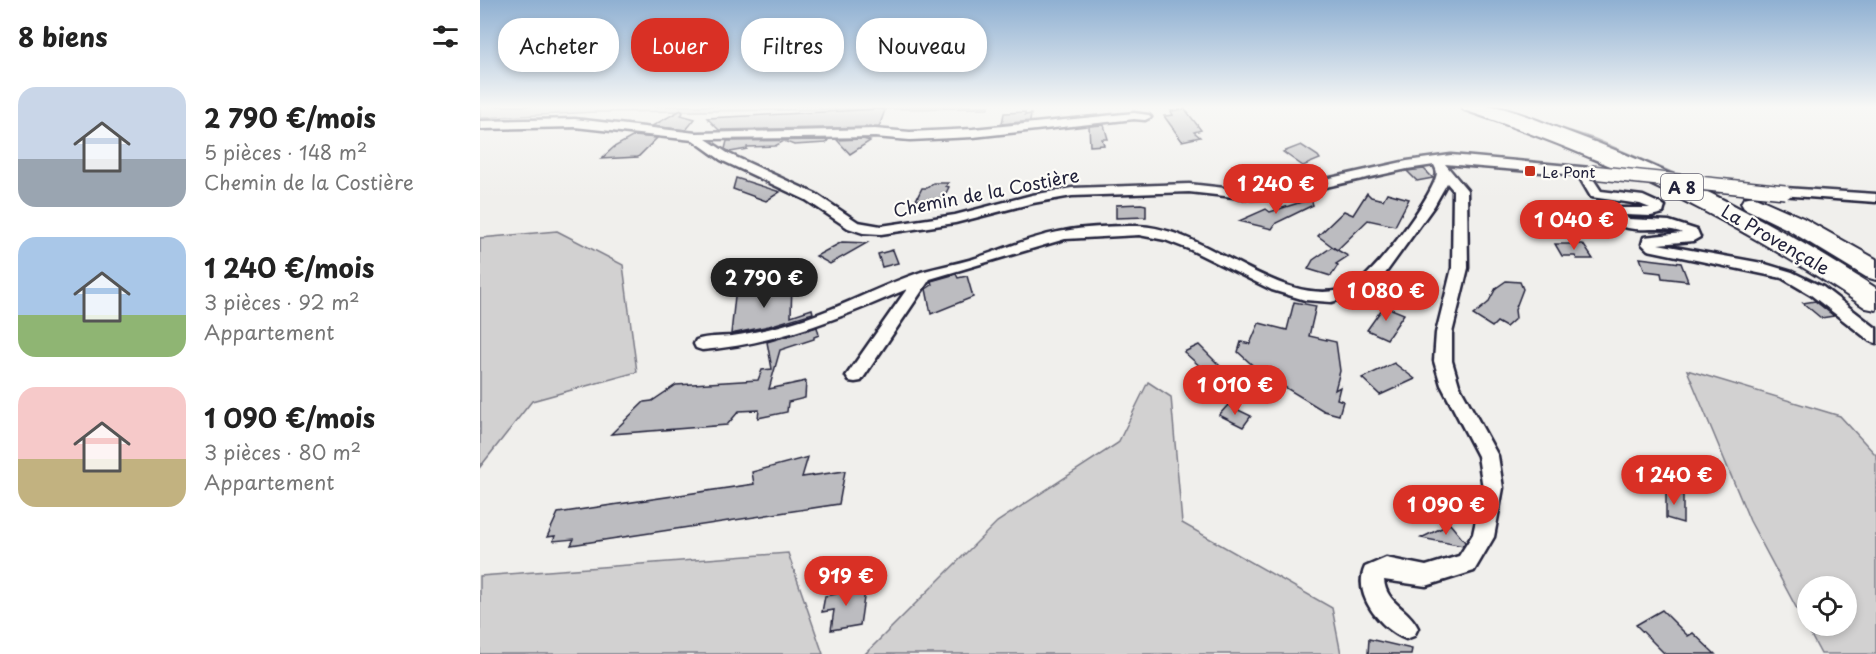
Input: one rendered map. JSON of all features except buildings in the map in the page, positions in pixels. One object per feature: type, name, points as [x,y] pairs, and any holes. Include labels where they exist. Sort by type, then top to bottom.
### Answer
[{"type":"highway","name":"La Provençale","points":[[1564,137],[1692,191],[1809,257],[1876,301]]},
{"type":"highway","name":"La Provençale","points":[[1600,137],[1687,172],[1794,223],[1876,271]]},
{"type":"street","name":"Chemin de la Costière","points":[[692,137],[696,137],[724,157],[811,196],[853,225],[863,229],[881,230],[955,219],[1032,199],[1072,192],[1189,188],[1252,195],[1276,194],[1407,165],[1440,165],[1470,160],[1785,192],[1876,198]]},
{"type":"street","points":[[702,344],[730,344],[779,331],[843,311],[925,276],[976,263],[1038,241],[1068,235],[1141,231],[1172,236],[1203,249],[1255,277],[1292,292],[1329,296],[1357,290],[1378,273],[1419,218],[1444,179],[1440,165]]},
{"type":"street","points":[[1406,628],[1382,607],[1373,591],[1373,574],[1386,568],[1426,576],[1466,564],[1483,537],[1493,488],[1488,456],[1450,385],[1443,361],[1444,333],[1460,268],[1460,190],[1440,165]]},
{"type":"street","points":[[1586,172],[1596,194],[1643,200],[1658,206],[1658,210],[1651,212],[1621,212],[1617,219],[1624,223],[1674,226],[1692,233],[1693,237],[1681,240],[1649,240],[1648,244],[1653,247],[1787,275],[1817,291],[1876,337]]},
{"type":"street","points":[[855,376],[879,336],[892,323],[925,276]]},
{"type":"shaded area","points":[[1569,137],[1595,139],[1720,193],[1707,194]]},
{"type":"shaded area","points":[[557,231],[623,265],[637,372],[532,401],[480,467],[480,238]]},
{"type":"shaded area","points":[[1687,370],[1840,416],[1876,455],[1876,654],[1821,654],[1811,636],[1857,636],[1857,576],[1797,576],[1797,609],[1750,521]]},
{"type":"shaded area","points":[[1148,382],[1171,397],[1182,523],[1332,608],[1341,654],[865,654],[997,522],[1118,443]]},
{"type":"shaded area","points":[[788,553],[823,654],[480,654],[480,576]]},
{"type":"place","name":"Le Pont","points":[[1530,171]]}]
